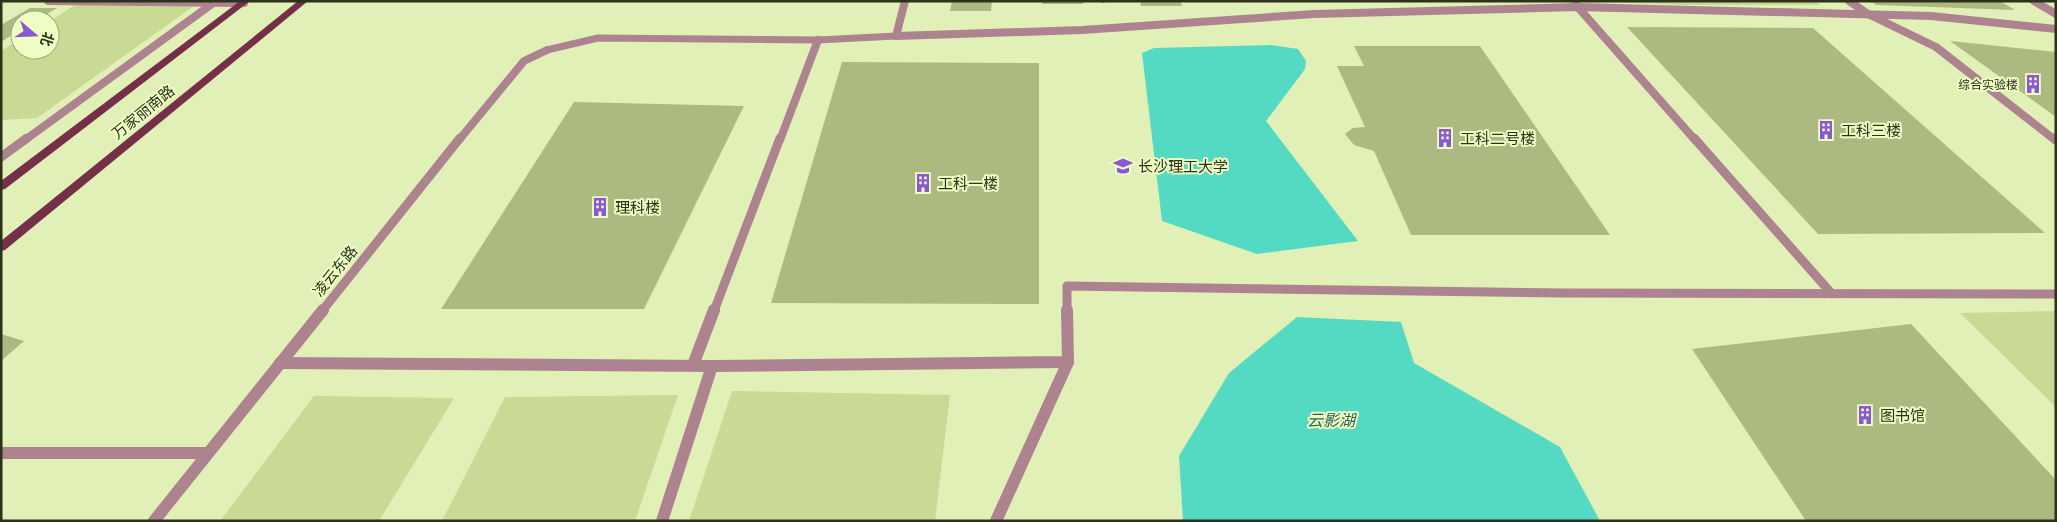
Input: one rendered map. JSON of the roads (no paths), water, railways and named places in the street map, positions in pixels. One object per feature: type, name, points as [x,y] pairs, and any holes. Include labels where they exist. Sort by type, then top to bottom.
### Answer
[{"type":"main road","name":"万家丽南路","points":[[1,247],[304,1]]},
{"type":"main road","name":"万家丽南路","points":[[1,187],[245,2]]},
{"type":"street","points":[[48,1],[245,2]]},
{"type":"street","points":[[905,1],[896,36],[1082,30],[1314,14],[1575,4],[1931,16],[2056,29]]},
{"type":"street","points":[[1849,1],[1868,14],[1936,47],[2056,140]]},
{"type":"street","points":[[2034,1],[2056,14]]},
{"type":"street","points":[[1,157],[215,2]]},
{"type":"street","points":[[1575,4],[1832,294]]},
{"type":"street","points":[[693,365],[818,40]]},
{"type":"street","name":"凌云东路","points":[[154,521],[510,75],[524,61],[547,50]]},
{"type":"street","points":[[996,521],[1068,362],[1068,286],[1416,292],[2056,294]]},
{"type":"street","points":[[280,363],[712,366],[1068,362]]},
{"type":"street","points":[[662,521],[712,366]]},
{"type":"street","points":[[1,453],[208,454]]},
{"type":"lane","points":[[547,50],[598,38],[818,40],[896,36]]},
{"type":"water","points":[[1271,45],[1298,49],[1306,61],[1305,69],[1266,121],[1358,241],[1257,254],[1162,221],[1142,53],[1154,48]]},
{"type":"water","name":"云影湖","points":[[1297,317],[1401,322],[1414,363],[1560,447],[1600,521],[1183,521],[1179,456],[1229,373]]},
{"type":"place","name":"综合实验楼","points":[[2033,84]]},
{"type":"place","name":"工科三楼","points":[[1826,130]]},
{"type":"place","name":"工科二号楼","points":[[1445,138]]},
{"type":"place","name":"长沙理工大学","points":[[1123,166]]},
{"type":"place","name":"工科一楼","points":[[923,183]]},
{"type":"place","name":"理科楼","points":[[600,207]]},
{"type":"place","name":"图书馆","points":[[1865,415]]}]
